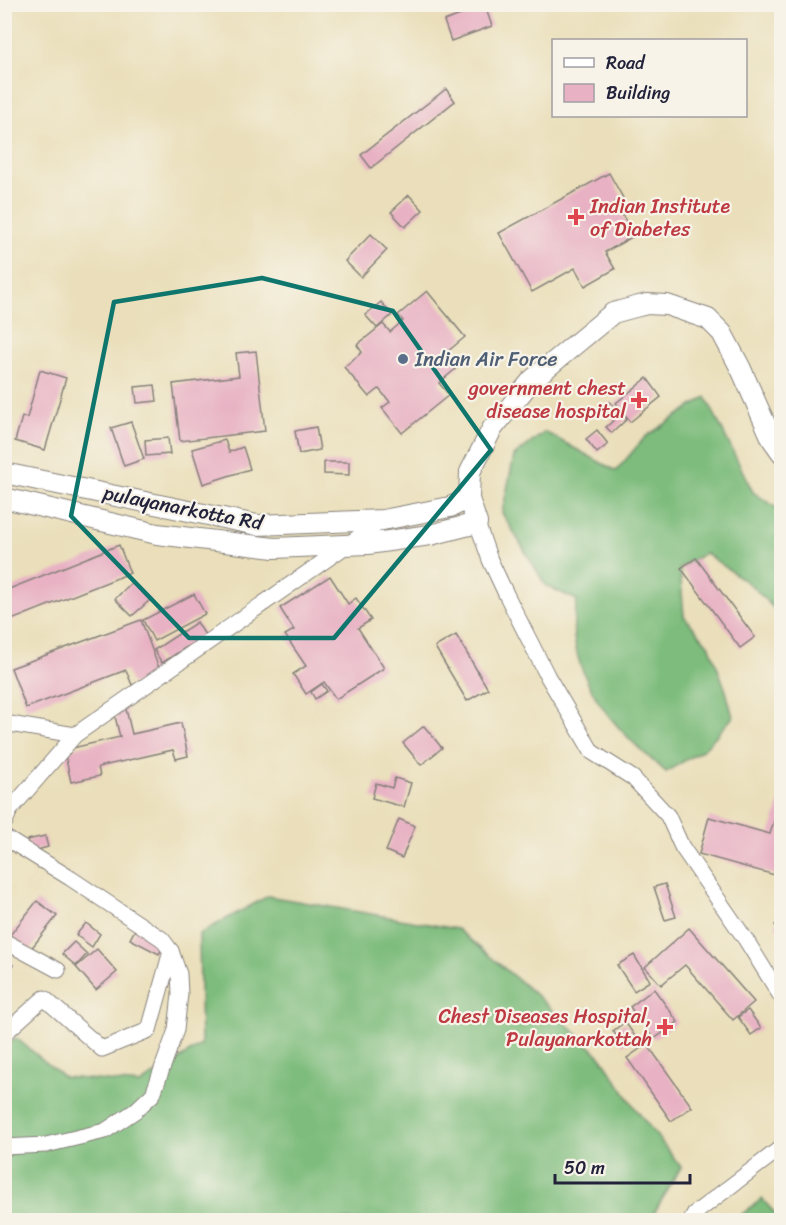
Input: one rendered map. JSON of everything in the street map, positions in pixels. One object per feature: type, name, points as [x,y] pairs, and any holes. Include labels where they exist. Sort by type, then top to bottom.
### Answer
[{"type":"street","points":[[782,453],[772,439],[741,369],[722,333],[708,319],[667,305],[647,304],[613,313],[532,380],[492,429],[479,452],[470,472],[469,500],[490,560],[507,596],[548,677],[592,753],[633,778],[668,816],[682,847],[746,940],[782,998]]},
{"type":"street","name":"pulayanarkotta Rd","points":[[4,473],[257,525],[382,520],[450,507],[469,500]]},
{"type":"street","points":[[4,498],[157,534],[274,548],[368,544],[430,535],[477,522]]},
{"type":"street","points":[[4,824],[10,810],[75,735],[382,520]]},
{"type":"street","points":[[4,723],[75,735]]},
{"type":"street","points":[[4,837],[162,939],[171,951],[179,974],[180,994],[176,1030],[153,1094],[135,1111],[105,1131],[46,1145],[4,1147]]},
{"type":"street","points":[[4,941],[58,970]]},
{"type":"street","points":[[4,1034],[44,998],[102,1049],[149,1030],[171,951]]},
{"type":"street","points":[[691,1221],[694,1214],[782,1147]]},
{"type":"highlighted area","points":[[262,278],[393,311],[491,450],[334,638],[189,638],[71,516],[114,302]]},
{"type":"green space","points":[[706,397],[753,492],[781,511],[782,617],[752,586],[705,553],[680,568],[684,616],[710,647],[733,717],[704,749],[666,772],[634,744],[606,713],[595,696],[585,678],[574,637],[577,600],[546,586],[502,513],[514,456],[545,432],[616,471],[645,437]]},
{"type":"green space","points":[[268,896],[457,929],[535,994],[601,1057],[635,1108],[681,1167],[650,1220],[5,1220],[5,1047],[16,1038],[64,1077],[140,1084],[201,1045],[199,934]]},
{"type":"green space","points":[[762,1199],[781,1220],[734,1220]]},
{"type":"building","points":[[485,6],[492,26],[451,41],[444,21]]},
{"type":"building","points":[[446,89],[455,101],[371,168],[361,155]]},
{"type":"building","name":"Indian Institute of Diabetes","points":[[609,173],[623,198],[615,202],[634,236],[605,252],[615,269],[585,286],[575,268],[532,292],[499,233]]},
{"type":"building","points":[[409,195],[423,210],[405,227],[391,212]]},
{"type":"building","points":[[371,234],[387,250],[361,277],[345,261]]},
{"type":"building","name":"Indian Air Force","points":[[427,291],[465,337],[447,352],[459,366],[439,383],[449,395],[402,433],[382,408],[390,402],[379,389],[369,397],[344,367],[362,352],[357,345],[383,324],[390,332],[403,321],[398,315]]},
{"type":"building","points":[[381,302],[392,315],[377,328],[365,315]]},
{"type":"building","points":[[256,351],[265,431],[180,441],[173,384],[239,376],[236,353]]},
{"type":"building","points":[[40,370],[66,378],[45,450],[15,441],[22,417],[27,418]]},
{"type":"building","name":"government chest disease hospital","points":[[647,378],[661,397],[630,422],[616,403]]},
{"type":"building","points":[[155,385],[157,401],[137,403],[135,387]]},
{"type":"building","points":[[610,402],[627,419],[612,433],[606,427],[614,420],[604,408]]},
{"type":"building","points":[[131,422],[144,459],[124,466],[111,428]]},
{"type":"building","points":[[316,427],[320,450],[299,454],[295,431]]},
{"type":"building","points":[[597,430],[608,444],[597,453],[586,439]]},
{"type":"building","points":[[168,438],[170,454],[146,456],[145,440]]},
{"type":"building","points":[[225,440],[229,452],[243,447],[250,469],[203,484],[192,449]]},
{"type":"building","points":[[324,462],[349,462],[349,475],[324,474]]},
{"type":"building","points":[[119,545],[130,573],[4,623],[4,591]]},
{"type":"building","points":[[696,558],[755,637],[740,648],[681,568]]},
{"type":"building","points":[[330,576],[348,604],[356,598],[371,620],[358,628],[384,668],[336,699],[324,682],[306,694],[293,674],[306,666],[285,635],[294,630],[280,608]]},
{"type":"building","points":[[132,582],[150,600],[132,616],[115,599]]},
{"type":"building","points":[[194,594],[205,614],[154,641],[143,620]]},
{"type":"building","points":[[141,620],[161,674],[132,685],[126,670],[26,708],[11,668]]},
{"type":"building","points":[[197,622],[205,635],[162,663],[154,650]]},
{"type":"building","points":[[456,635],[488,689],[467,701],[435,647]]},
{"type":"building","points":[[322,684],[327,691],[315,699],[311,692]]},
{"type":"building","points":[[125,705],[132,734],[181,723],[188,756],[176,759],[173,750],[98,767],[100,776],[71,782],[64,750],[120,737],[113,708]]},
{"type":"building","points":[[424,726],[442,748],[421,765],[403,743]]},
{"type":"building","points":[[395,778],[411,783],[404,807],[372,798],[376,783],[392,788]]},
{"type":"building","points":[[782,794],[782,877],[699,854],[709,817],[770,834]]},
{"type":"building","points":[[399,819],[415,826],[402,858],[386,851]]},
{"type":"building","points":[[45,836],[48,847],[30,852],[27,840]]},
{"type":"building","points":[[665,884],[676,917],[665,920],[654,887]]},
{"type":"building","points":[[37,901],[57,916],[30,950],[10,935]]},
{"type":"building","points":[[782,921],[782,935],[775,925]]},
{"type":"building","points":[[86,923],[100,934],[92,947],[76,935]]},
{"type":"building","points":[[137,926],[166,941],[159,954],[130,939]]},
{"type":"building","points":[[689,928],[754,1002],[733,1020],[685,965],[661,985],[645,967]]},
{"type":"building","points":[[74,942],[87,954],[76,966],[62,954]]},
{"type":"building","points":[[97,949],[117,972],[96,990],[76,967]]},
{"type":"building","points":[[634,955],[650,981],[634,991],[617,965]]},
{"type":"building","points":[[4,960],[13,965],[4,980]]},
{"type":"building","points":[[654,989],[678,1022],[654,1039],[630,1007]]},
{"type":"building","points":[[748,1010],[761,1028],[751,1035],[738,1017]]},
{"type":"building","points":[[625,1022],[635,1036],[623,1045],[613,1031]]},
{"type":"building","points":[[647,1044],[692,1107],[671,1121],[627,1058]]},
{"type":"place","name":"Indian Institute of Diabetes","points":[[576,217]]},
{"type":"place","name":"Indian Air Force","points":[[403,359]]},
{"type":"place","name":"government chest disease hospital","points":[[639,400]]},
{"type":"place","name":"Chest Diseases Hospital, Pulayanarkottah","points":[[665,1027]]}]
